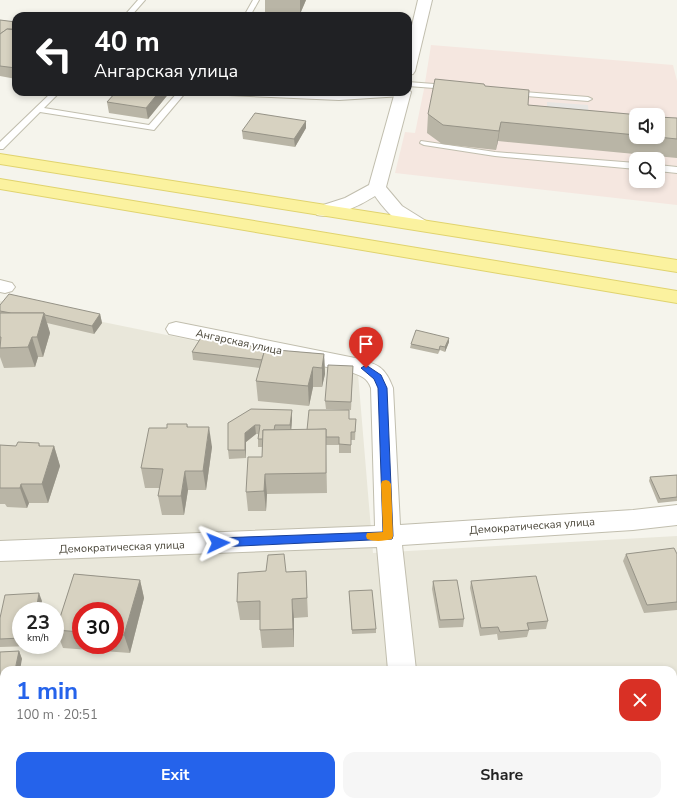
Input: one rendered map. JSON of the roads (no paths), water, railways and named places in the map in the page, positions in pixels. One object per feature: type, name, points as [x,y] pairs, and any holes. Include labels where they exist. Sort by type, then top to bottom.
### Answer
[{"type":"main road","points":[[0,159],[677,266]]},
{"type":"main road","points":[[0,184],[677,297]]},
{"type":"street","points":[[412,41],[426,0]]},
{"type":"street","points":[[323,211],[350,204],[362,198],[377,187],[402,96]]},
{"type":"street","points":[[377,187],[391,207],[398,214],[420,225]]},
{"type":"street","name":"Ангарская улица","points":[[176,329],[355,365],[366,368],[378,377],[382,388],[388,536]]},
{"type":"street","name":"Демократическая улица","points":[[0,551],[388,536],[633,520],[677,515]]},
{"type":"street","points":[[388,536],[402,666]]},
{"type":"lane","points":[[131,12],[142,0]]},
{"type":"lane","points":[[249,12],[256,0]]},
{"type":"lane","points":[[412,90],[455,88]]},
{"type":"lane","points":[[508,92],[546,99],[588,99]]},
{"type":"lane","points":[[0,147],[40,110],[52,96]]},
{"type":"lane","points":[[40,110],[152,128],[179,96]]},
{"type":"lane","points":[[295,96],[339,98],[355,96]]},
{"type":"lane","points":[[424,143],[495,154],[629,165]]},
{"type":"lane","points":[[665,169],[677,170]]}]
